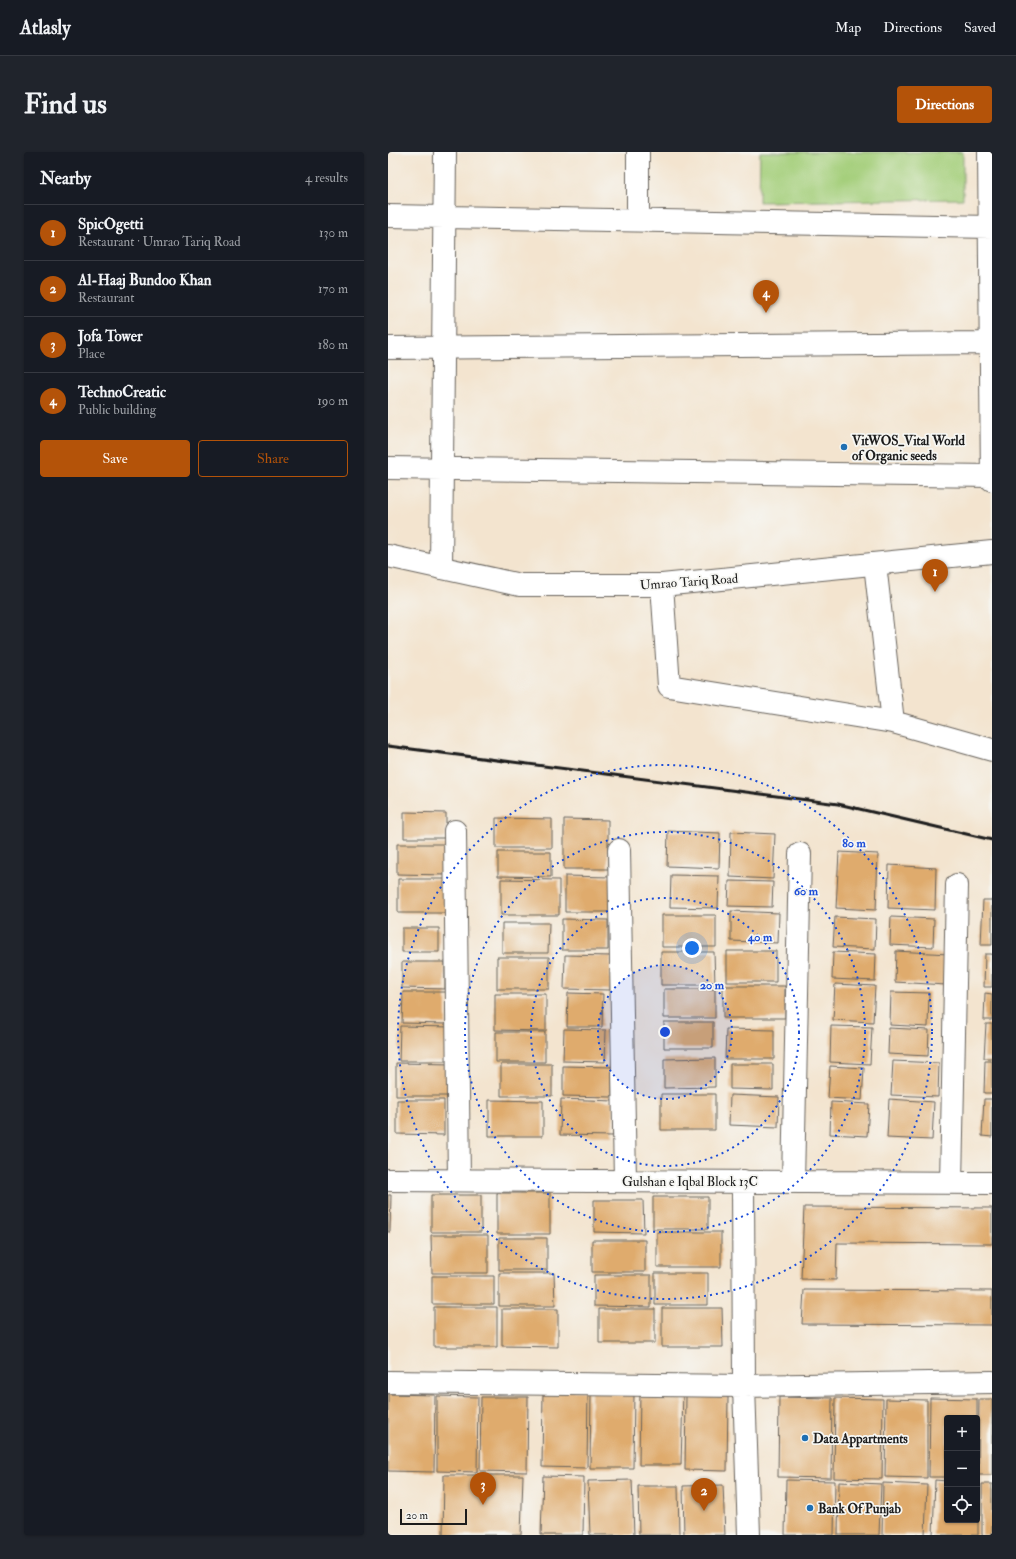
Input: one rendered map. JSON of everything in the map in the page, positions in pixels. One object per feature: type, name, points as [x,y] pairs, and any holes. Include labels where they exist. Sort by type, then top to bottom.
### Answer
[{"type":"street","points":[[441,568],[445,152]]},
{"type":"street","points":[[638,152],[638,219]]},
{"type":"street","points":[[989,152],[992,480]]},
{"type":"street","points":[[388,216],[444,215],[990,227]]},
{"type":"street","points":[[388,348],[990,343]]},
{"type":"street","points":[[388,468],[992,476]]},
{"type":"street","name":"Umrao Tariq Road","points":[[388,556],[520,585],[662,584],[992,552]]},
{"type":"street","points":[[875,564],[893,722]]},
{"type":"street","points":[[662,584],[669,686],[893,722],[992,750]]},
{"type":"street","points":[[455,830],[458,1180]]},
{"type":"street","points":[[619,850],[625,1180]]},
{"type":"street","points":[[793,1182],[800,854]]},
{"type":"street","points":[[952,1183],[957,885]]},
{"type":"street","name":"Gulshan e Iqbal Block 13C","points":[[388,1180],[992,1183]]},
{"type":"street","points":[[743,1181],[744,1386],[749,1535]]},
{"type":"street","points":[[388,1382],[744,1386],[992,1382]]},
{"type":"green space","points":[[760,152],[963,152],[963,199],[759,202]]},
{"type":"building","points":[[404,812],[446,813],[446,838],[404,838]]},
{"type":"building","points":[[496,818],[552,819],[552,848],[496,848]]},
{"type":"building","points":[[564,819],[608,820],[608,869],[564,869]]},
{"type":"building","points":[[668,831],[720,833],[719,868],[667,866]]},
{"type":"building","points":[[731,832],[775,834],[773,879],[730,877]]},
{"type":"building","points":[[397,844],[447,844],[447,875],[397,874]]},
{"type":"building","points":[[498,852],[551,852],[551,877],[498,876]]},
{"type":"building","points":[[839,852],[878,854],[876,910],[836,908]]},
{"type":"building","points":[[889,865],[936,868],[935,910],[888,908]]},
{"type":"building","points":[[671,875],[719,876],[718,908],[670,907]]},
{"type":"building","points":[[565,876],[611,877],[611,912],[565,912]]},
{"type":"building","points":[[398,879],[451,879],[451,913],[398,913]]},
{"type":"building","points":[[501,879],[559,880],[559,915],[501,915]]},
{"type":"building","points":[[729,881],[773,882],[772,907],[728,906]]},
{"type":"building","points":[[983,900],[992,900],[992,945],[981,945]]},
{"type":"building","points":[[731,911],[779,913],[778,943],[731,941]]},
{"type":"building","points":[[662,915],[716,915],[716,947],[662,947]]},
{"type":"building","points":[[835,917],[876,919],[875,949],[833,947]]},
{"type":"building","points":[[891,917],[934,919],[933,947],[890,945]]},
{"type":"building","points":[[562,919],[608,920],[608,950],[562,950]]},
{"type":"building","points":[[502,923],[549,923],[548,953],[502,953]]},
{"type":"building","points":[[402,928],[439,928],[439,952],[402,952]]},
{"type":"building","points":[[727,951],[776,951],[776,982],[727,982]]},
{"type":"building","points":[[896,951],[948,954],[946,985],[895,982]]},
{"type":"building","points":[[661,952],[714,952],[715,985],[661,985]]},
{"type":"building","points":[[833,952],[876,954],[875,981],[832,979]]},
{"type":"building","points":[[985,954],[992,954],[992,987],[984,987]]},
{"type":"building","points":[[565,955],[611,956],[610,990],[564,989]]},
{"type":"building","points":[[497,957],[549,957],[549,989],[497,989]]},
{"type":"building","points":[[402,962],[445,962],[445,989],[402,988]]},
{"type":"building","points":[[835,984],[875,986],[873,1022],[833,1020]]},
{"type":"building","points":[[723,986],[785,986],[785,1018],[723,1018]]},
{"type":"building","points":[[664,989],[715,989],[715,1018],[664,1018]]},
{"type":"building","points":[[403,992],[446,992],[446,1024],[402,1023]]},
{"type":"building","points":[[891,992],[929,993],[928,1027],[890,1025]]},
{"type":"building","points":[[568,993],[603,994],[602,1027],[567,1027]]},
{"type":"building","points":[[985,993],[992,994],[992,1020],[984,1020]]},
{"type":"building","points":[[495,994],[546,994],[546,1031],[495,1030]]},
{"type":"building","points":[[664,1022],[713,1022],[713,1048],[664,1048]]},
{"type":"building","points":[[986,1024],[992,1024],[992,1058],[984,1058]]},
{"type":"building","points":[[400,1026],[452,1027],[452,1061],[399,1061]]},
{"type":"building","points":[[831,1026],[872,1027],[870,1064],[830,1062]]},
{"type":"building","points":[[889,1028],[929,1030],[928,1056],[888,1054]]},
{"type":"building","points":[[564,1029],[606,1030],[605,1062],[563,1061]]},
{"type":"building","points":[[726,1029],[774,1030],[774,1059],[725,1059]]},
{"type":"building","points":[[496,1032],[545,1032],[545,1062],[496,1062]]},
{"type":"building","points":[[715,1058],[715,1087],[664,1088],[664,1059]]},
{"type":"building","points":[[893,1061],[939,1063],[938,1097],[891,1095]]},
{"type":"building","points":[[985,1061],[992,1061],[992,1093],[984,1093]]},
{"type":"building","points":[[396,1063],[453,1064],[453,1096],[396,1096]]},
{"type":"building","points":[[501,1064],[552,1064],[552,1096],[501,1096]]},
{"type":"building","points":[[730,1064],[773,1064],[773,1090],[730,1089]]},
{"type":"building","points":[[563,1066],[612,1067],[612,1097],[563,1096]]},
{"type":"building","points":[[830,1066],[864,1068],[862,1100],[828,1098]]},
{"type":"building","points":[[661,1094],[715,1094],[715,1130],[661,1130]]},
{"type":"building","points":[[730,1095],[779,1097],[778,1127],[729,1125]]},
{"type":"building","points":[[561,1099],[614,1101],[613,1136],[560,1135]]},
{"type":"building","points":[[889,1099],[934,1102],[932,1140],[887,1138]]},
{"type":"building","points":[[984,1099],[992,1099],[992,1137],[982,1136]]},
{"type":"building","points":[[397,1100],[444,1100],[444,1135],[397,1134]]},
{"type":"building","points":[[489,1100],[543,1101],[543,1136],[489,1136]]},
{"type":"building","points":[[831,1102],[869,1104],[867,1136],[830,1134]]},
{"type":"building","points":[[497,1193],[550,1193],[550,1234],[497,1234]]},
{"type":"building","points":[[388,1195],[391,1195],[390,1232],[388,1232]]},
{"type":"building","points":[[431,1195],[481,1195],[481,1232],[431,1232]]},
{"type":"building","points":[[653,1197],[708,1197],[708,1229],[653,1229]]},
{"type":"building","points":[[594,1200],[643,1200],[644,1233],[594,1232]]},
{"type":"building","points":[[804,1207],[992,1208],[992,1244],[837,1243],[836,1280],[801,1279]]},
{"type":"building","points":[[657,1232],[721,1232],[721,1267],[657,1267]]},
{"type":"building","points":[[431,1235],[488,1235],[488,1273],[432,1273]]},
{"type":"building","points":[[499,1238],[547,1238],[547,1270],[499,1270]]},
{"type":"building","points":[[592,1240],[645,1240],[645,1272],[592,1272]]},
{"type":"building","points":[[499,1273],[554,1273],[555,1306],[499,1306]]},
{"type":"building","points":[[655,1273],[708,1273],[708,1305],[655,1305]]},
{"type":"building","points":[[594,1275],[651,1275],[651,1307],[594,1306]]},
{"type":"building","points":[[432,1276],[494,1276],[494,1304],[432,1304]]},
{"type":"building","points":[[804,1290],[992,1291],[992,1325],[802,1324]]},
{"type":"building","points":[[434,1307],[497,1307],[497,1347],[434,1347]]},
{"type":"building","points":[[662,1308],[722,1308],[723,1347],[662,1347]]},
{"type":"building","points":[[502,1309],[558,1309],[558,1347],[502,1346]]},
{"type":"building","points":[[599,1309],[655,1309],[655,1343],[599,1343]]},
{"type":"building","points":[[543,1390],[588,1391],[587,1468],[542,1467]]},
{"type":"building","points":[[591,1391],[634,1392],[633,1468],[590,1468]]},
{"type":"building","points":[[640,1391],[683,1392],[681,1465],[639,1465]]},
{"type":"building","points":[[388,1394],[435,1395],[434,1472],[388,1471]]},
{"type":"building","points":[[437,1396],[478,1397],[477,1472],[437,1471]]},
{"type":"building","points":[[686,1396],[728,1397],[727,1471],[685,1470]]},
{"type":"building","points":[[481,1397],[528,1397],[527,1472],[480,1471]]},
{"type":"building","name":"Data Appartments","points":[[779,1397],[832,1398],[831,1478],[778,1477]]},
{"type":"building","points":[[835,1398],[883,1399],[882,1479],[834,1478]]},
{"type":"building","points":[[930,1398],[977,1399],[977,1415],[944,1415],[944,1477],[929,1477]]},
{"type":"building","points":[[886,1399],[927,1400],[927,1478],[885,1477]]},
{"type":"building","points":[[979,1399],[992,1399],[992,1475],[980,1475],[980,1415],[979,1415]]},
{"type":"building","points":[[444,1475],[523,1475],[521,1535],[443,1535]]},
{"type":"building","points":[[543,1476],[584,1477],[583,1535],[541,1535]]},
{"type":"building","points":[[632,1480],[634,1535],[590,1535],[588,1481]]},
{"type":"building","name":"Bank Of Punjab","points":[[786,1480],[835,1481],[834,1535],[785,1535]]},
{"type":"building","points":[[935,1480],[944,1481],[944,1523],[978,1523],[978,1535],[933,1535]]},
{"type":"building","points":[[839,1482],[881,1484],[879,1535],[838,1535]]},
{"type":"building","points":[[883,1483],[927,1485],[925,1535],[882,1535]]},
{"type":"building","points":[[982,1484],[992,1484],[992,1535],[982,1535]]},
{"type":"building","points":[[723,1485],[725,1535],[684,1535],[683,1486]]},
{"type":"building","points":[[638,1486],[678,1486],[679,1535],[639,1535]]},
{"type":"railway","points":[[388,746],[838,804],[992,840]]},
{"type":"place","name":"TechnoCreatic","points":[[766,313]]},
{"type":"place","name":"VitWOS_Vital World of Organic seeds","points":[[844,447]]},
{"type":"place","name":"SpicOgetti","points":[[935,592]]},
{"type":"place","name":"Data Appartments","points":[[805,1438]]},
{"type":"place","name":"Jofa Tower","points":[[483,1505]]},
{"type":"place","name":"Bank Of Punjab","points":[[810,1508]]},
{"type":"place","name":"Al-Haaj Bundoo Khan","points":[[704,1511]]}]
